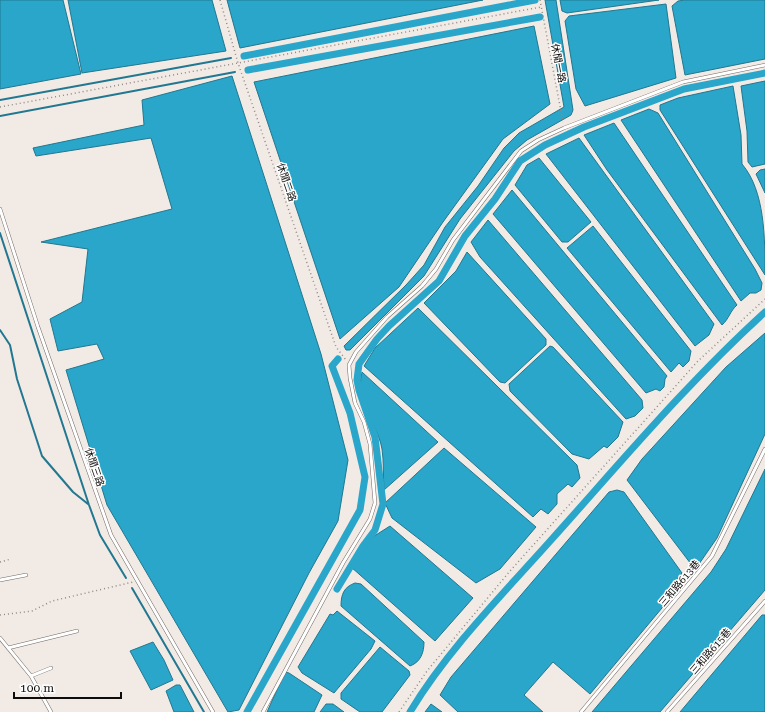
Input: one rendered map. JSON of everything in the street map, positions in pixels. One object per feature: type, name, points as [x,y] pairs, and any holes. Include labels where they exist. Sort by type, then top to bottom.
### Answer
[{"type":"lane","points":[[262,712],[343,563],[370,519],[375,503],[370,444],[364,422],[355,403],[349,365],[356,352],[387,317],[422,286],[436,269],[453,240],[521,151],[538,140],[564,128],[683,82],[765,65]]},
{"type":"lane","name":"休閒三路","points":[[0,210],[111,535],[213,712]]},
{"type":"lane","name":"三和路613巷","points":[[581,712],[712,556],[765,449]]},
{"type":"lane","points":[[0,580],[26,575]]},
{"type":"lane","name":"三和路615巷","points":[[667,712],[765,601]]},
{"type":"lane","points":[[8,648],[77,631]]},
{"type":"lane","points":[[0,638],[31,676],[51,712]]},
{"type":"lane","points":[[31,676],[51,668]]},
{"type":"path","name":"休閒二路","points":[[220,0],[238,63],[336,347],[349,365]]},
{"type":"path","name":"休閒一路","points":[[540,0],[564,128]]},
{"type":"path","points":[[0,107],[541,7]]},
{"type":"path","points":[[399,712],[426,671],[515,565],[698,361],[765,299]]},
{"type":"path","points":[[0,562],[11,559]]},
{"type":"path","points":[[0,615],[32,611],[52,601],[137,581]]},
{"type":"water","points":[[0,0],[63,0],[81,74],[0,89]]},
{"type":"water","points":[[68,0],[212,0],[226,51],[82,73]]},
{"type":"water","points":[[227,0],[483,0],[240,48]]},
{"type":"water","points":[[545,0],[556,0],[573,110],[571,115],[527,140],[514,151],[460,219],[424,276],[350,350],[346,350],[344,346],[406,285],[424,265],[445,227],[478,186],[504,148],[519,133],[564,107]]},
{"type":"water","points":[[560,0],[659,0],[567,13],[562,11]]},
{"type":"water","points":[[765,0],[765,59],[685,75],[672,6],[678,1]]},
{"type":"water","points":[[666,4],[676,78],[585,106],[576,89],[565,21],[569,16]]},
{"type":"water","points":[[534,26],[550,104],[503,139],[443,222],[399,287],[340,339],[254,82]]},
{"type":"water","points":[[232,76],[321,354],[348,460],[338,521],[309,573],[239,710],[228,712],[107,505],[66,370],[104,359],[97,344],[58,351],[50,319],[82,302],[88,249],[41,242],[172,209],[151,138],[36,156],[33,148],[144,125],[142,100]]},
{"type":"water","points":[[765,81],[765,164],[752,167],[748,162],[747,131],[741,86]]},
{"type":"water","points":[[733,86],[741,135],[742,164],[750,175],[755,188],[762,216],[765,246],[765,275],[660,110],[660,105],[678,98]]},
{"type":"water","points":[[649,109],[658,113],[755,269],[762,283],[761,290],[756,293],[750,293],[741,301],[621,120]]},
{"type":"water","points":[[614,123],[737,305],[722,325],[607,170],[584,135]]},
{"type":"water","points":[[579,138],[714,324],[709,335],[695,346],[546,154]]},
{"type":"water","points":[[539,158],[591,222],[568,242],[562,242],[515,185],[527,165]]},
{"type":"water","points":[[765,169],[765,193],[756,174],[760,170]]},
{"type":"water","points":[[512,190],[667,376],[664,387],[660,391],[656,389],[646,393],[493,214]]},
{"type":"water","points":[[488,220],[642,400],[643,408],[635,416],[626,419],[480,257],[471,242]]},
{"type":"water","points":[[593,226],[691,351],[689,361],[683,367],[679,363],[671,372],[567,248]]},
{"type":"water","points":[[467,252],[546,339],[546,345],[505,383],[500,382],[424,303],[456,271]]},
{"type":"water","points":[[418,308],[577,465],[580,478],[572,487],[568,484],[557,494],[557,504],[548,514],[541,509],[533,517],[364,366],[375,348]]},
{"type":"water","points":[[765,333],[765,434],[717,538],[699,564],[694,568],[627,480],[642,459],[726,367]]},
{"type":"water","points":[[550,346],[553,347],[623,422],[618,437],[607,448],[604,446],[589,459],[572,454],[510,391],[509,384]]},
{"type":"water","points":[[362,372],[438,442],[384,490],[382,449],[376,430],[363,404],[360,384]]},
{"type":"water","points":[[444,448],[536,527],[500,569],[476,583],[392,518],[385,503]]},
{"type":"water","points":[[765,469],[765,590],[660,712],[592,712],[711,572],[726,549]]},
{"type":"water","points":[[617,490],[624,492],[682,573],[665,595],[667,602],[590,694],[553,662],[524,695],[543,712],[458,712],[440,695],[451,677],[609,492]]},
{"type":"water","points":[[390,526],[473,598],[435,641],[351,567],[368,540]]},
{"type":"water","points":[[355,583],[361,584],[424,642],[422,653],[417,662],[410,666],[341,606],[344,592],[348,587]]},
{"type":"water","points":[[337,611],[375,641],[371,649],[334,693],[302,673],[298,667],[330,614],[333,615]]},
{"type":"water","points":[[762,615],[765,615],[765,712],[680,712]]},
{"type":"water","points":[[153,642],[164,660],[173,680],[151,690],[130,651]]},
{"type":"water","points":[[380,647],[409,671],[410,675],[382,712],[360,712],[341,699],[341,693]]},
{"type":"water","points":[[285,672],[289,673],[322,695],[314,712],[267,712]]},
{"type":"water","points":[[176,685],[180,685],[194,712],[174,712],[166,691]]},
{"type":"water","points":[[326,704],[333,704],[344,712],[320,712]]},
{"type":"water","points":[[431,704],[442,712],[425,712]]},
{"type":"waterway","points":[[244,56],[535,0]]},
{"type":"waterway","points":[[248,70],[540,17]]},
{"type":"waterway","points":[[0,100],[231,58]]},
{"type":"waterway","points":[[0,116],[235,72]]},
{"type":"waterway","points":[[337,589],[363,546],[375,530],[383,504],[375,437],[357,380],[359,364],[377,339],[389,326],[439,281],[465,236],[495,199],[520,161],[545,145],[584,127],[684,89],[765,73]]},
{"type":"waterway","points":[[0,233],[89,505],[100,535],[126,578]]},
{"type":"waterway","points":[[410,712],[441,666],[477,622],[682,394],[765,312]]},
{"type":"waterway","points":[[0,330],[10,345],[17,379],[42,456],[73,492],[88,504]]},
{"type":"waterway","points":[[247,712],[360,510],[365,477],[350,413],[332,366],[338,359]]},
{"type":"waterway","points":[[132,588],[204,712]]}]
